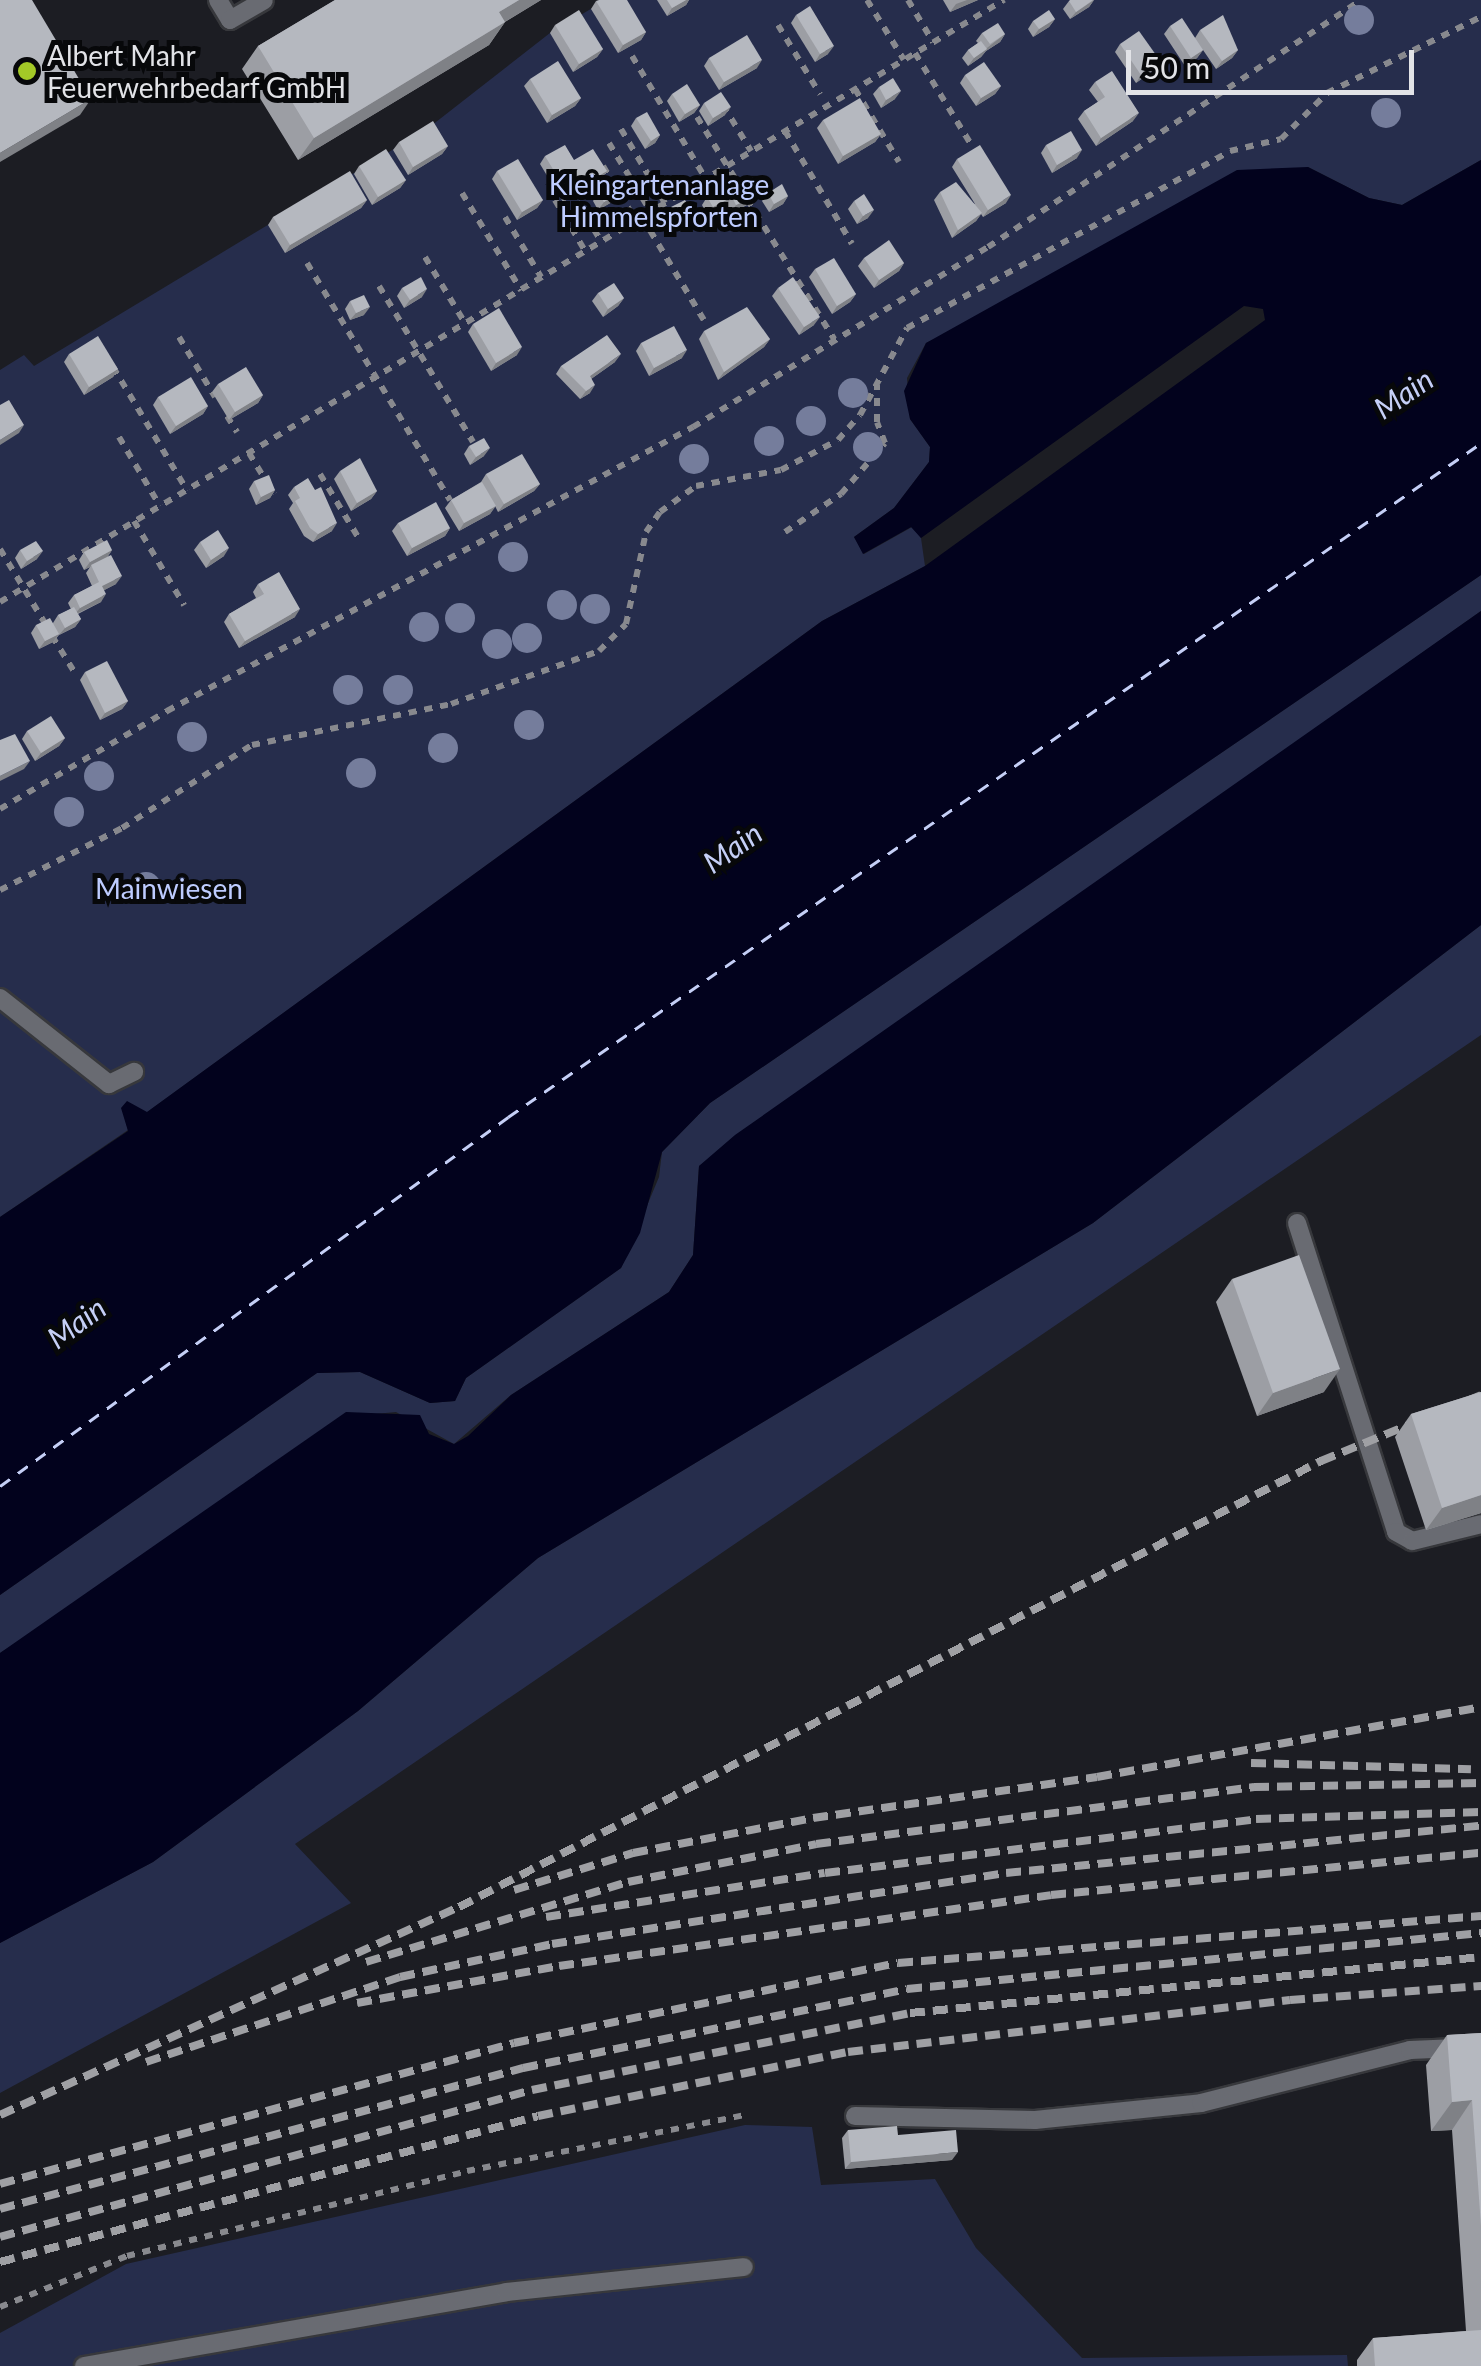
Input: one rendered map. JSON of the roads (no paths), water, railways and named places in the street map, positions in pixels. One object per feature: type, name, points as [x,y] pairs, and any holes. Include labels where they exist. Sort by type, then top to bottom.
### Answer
[{"type":"lane","points":[[218,0],[230,20],[264,0]]},
{"type":"lane","points":[[0,998],[109,1084],[134,1072]]},
{"type":"lane","points":[[1297,1223],[1396,1532],[1412,1541],[1481,1524]]},
{"type":"lane","points":[[855,2116],[1035,2120],[1201,2103],[1410,2050],[1481,2047]]},
{"type":"lane","points":[[84,2366],[506,2292],[744,2267]]},
{"type":"water","name":"Main","points":[[1481,160],[1481,575],[710,1103],[662,1152],[640,1233],[621,1268],[466,1378],[455,1401],[430,1403],[360,1372],[317,1373],[0,1595],[0,1217],[128,1131],[121,1108],[127,1101],[147,1112],[822,621],[925,566],[1265,320],[1263,309],[1244,306],[921,538],[911,527],[863,554],[854,537],[894,508],[929,462],[930,447],[910,419],[904,391],[926,343],[1237,170],[1308,167],[1369,198],[1402,205]]},
{"type":"water","points":[[1481,611],[1481,925],[1093,1223],[538,1558],[358,1711],[153,1862],[0,1943],[0,1653],[346,1412],[420,1415],[429,1434],[454,1444],[468,1436],[511,1395],[669,1292],[693,1255],[699,1166],[735,1135]]},
{"type":"railway","points":[[0,2115],[459,1907],[1321,1461],[1481,1395]]},
{"type":"railway","points":[[514,1890],[633,1853],[813,1818],[1097,1777],[1481,1707]]},
{"type":"railway","points":[[1251,1763],[1471,1769]]},
{"type":"railway","points":[[366,1962],[628,1882],[816,1844],[1254,1787],[1481,1783]]},
{"type":"railway","points":[[546,1917],[825,1873],[1256,1819],[1481,1812]]},
{"type":"railway","points":[[146,2062],[400,1977],[552,1944],[1006,1873],[1481,1826]]},
{"type":"railway","points":[[357,2003],[559,1966],[1051,1895],[1481,1853]]},
{"type":"railway","points":[[0,2184],[514,2043],[898,1963],[1481,1916]]},
{"type":"railway","points":[[0,2209],[523,2068],[907,1989],[1481,1933]]},
{"type":"railway","points":[[0,2237],[532,2090],[910,2013],[1481,1957]]},
{"type":"railway","points":[[0,2262],[538,2116],[848,2052],[1290,2000],[1481,1986]]},
{"type":"place","name":"Albert Mahr Feuerwehrbedarf GmbH","points":[[27,71]]},
{"type":"park label","name":"Kleingartenanlage Himmelspforten","points":[[659,200]]},
{"type":"park label","name":"Mainwiesen","points":[[169,888]]}]
